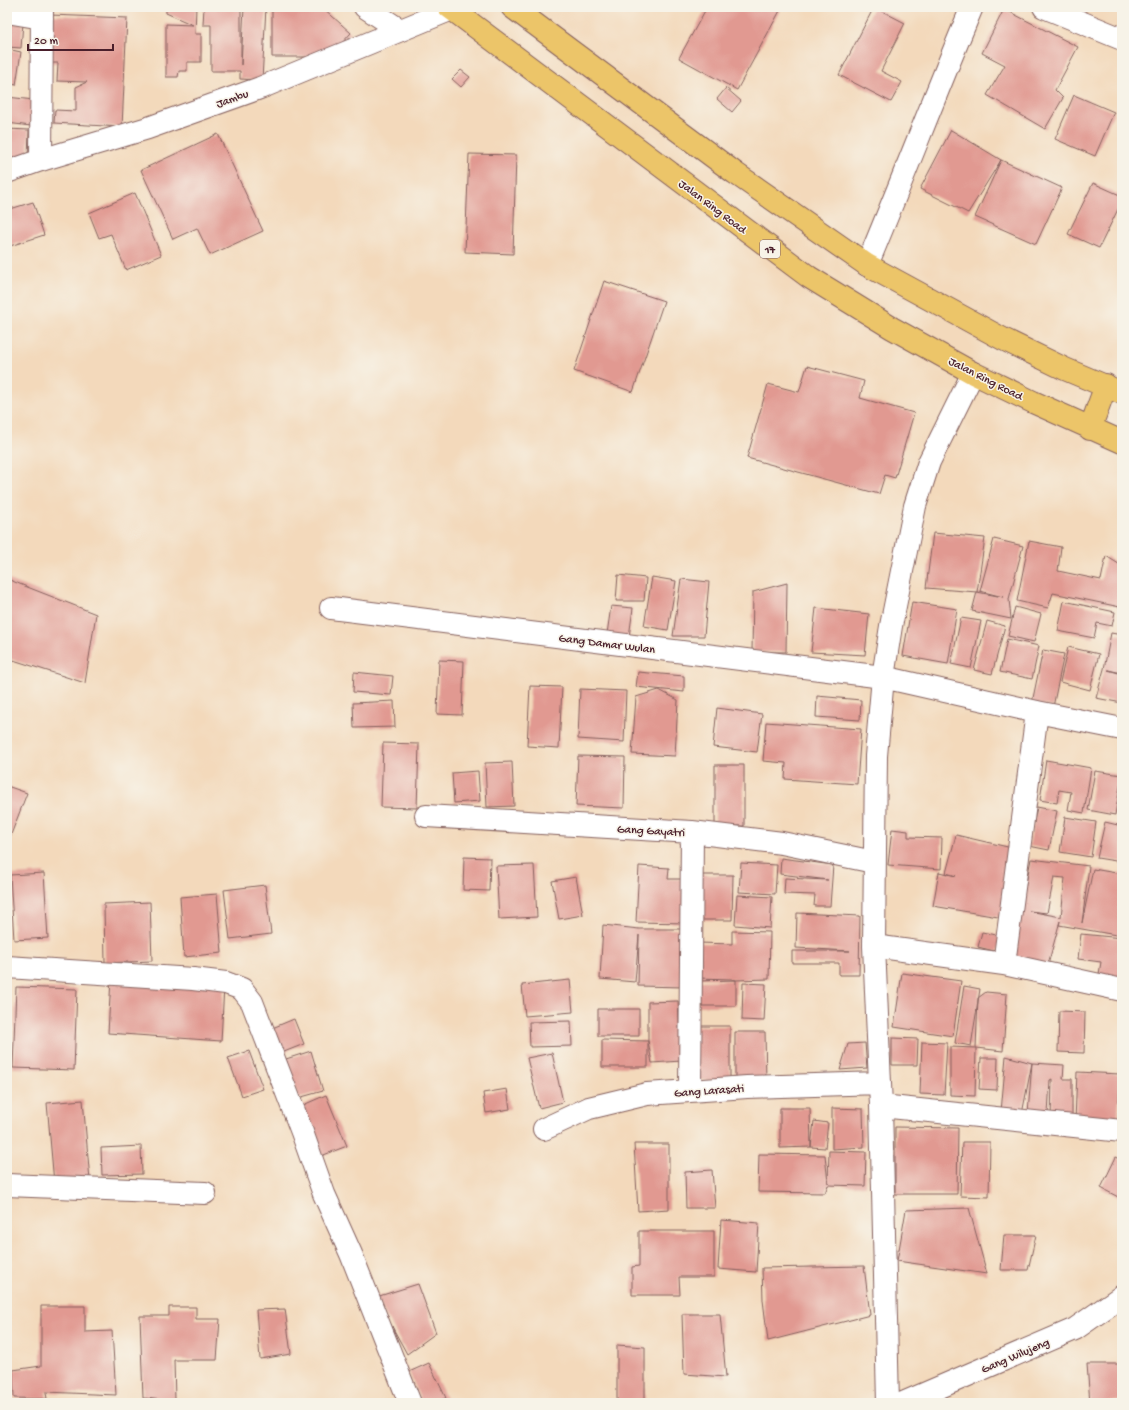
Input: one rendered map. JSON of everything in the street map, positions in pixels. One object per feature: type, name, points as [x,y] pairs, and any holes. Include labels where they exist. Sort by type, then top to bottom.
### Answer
[{"type":"highway","points":[[512,7],[729,168],[868,265],[1003,339],[1065,369],[1114,389],[1090,429]]},
{"type":"highway","name":"Jalan Ring Road","points":[[450,8],[809,277],[892,328],[973,373],[1090,429],[1122,442]]},
{"type":"street","points":[[365,7],[400,30]]},
{"type":"street","points":[[868,265],[935,94],[972,7]]},
{"type":"street","points":[[1044,7],[1122,39]]},
{"type":"street","name":"Jambu","points":[[7,172],[148,128],[260,88],[450,8]]},
{"type":"street","points":[[7,12],[42,12],[42,160]]},
{"type":"street","points":[[888,1403],[881,1106],[874,946],[876,756],[883,677],[891,626],[916,506],[929,462],[973,373]]},
{"type":"street","name":"Gang Damar Wulan","points":[[331,608],[883,677],[1037,712],[1122,729]]},
{"type":"street","points":[[1004,964],[1037,712]]},
{"type":"street","name":"Gang Gayatri","points":[[426,816],[692,832],[782,844],[874,862]]},
{"type":"street","points":[[690,1091],[692,832]]},
{"type":"street","points":[[874,946],[1004,964],[1122,990]]},
{"type":"street","points":[[7,967],[193,979],[226,983],[242,989],[252,1002],[324,1194],[351,1254],[410,1403]]},
{"type":"street","name":"Gang Larasati","points":[[544,1129],[589,1108],[647,1094],[805,1084],[880,1083]]},
{"type":"street","points":[[881,1106],[1122,1131]]},
{"type":"street","points":[[7,1185],[205,1193]]},
{"type":"street","name":"Gang Wilujeng","points":[[903,1403],[1074,1329],[1122,1296]]},
{"type":"building","points":[[166,7],[196,7],[195,34],[201,34],[201,62],[187,62],[187,71],[179,71],[178,77],[166,77],[166,24],[193,25],[166,13]]},
{"type":"building","points":[[204,7],[241,7],[241,65],[244,7],[266,7],[262,80],[240,79],[240,71],[211,71],[211,25],[203,25]]},
{"type":"building","points":[[272,7],[322,7],[351,33],[341,44],[306,57],[272,57]]},
{"type":"building","points":[[707,7],[782,7],[737,90],[679,58]]},
{"type":"building","points":[[874,7],[905,23],[881,71],[902,82],[891,102],[839,75]]},
{"type":"building","points":[[1004,9],[1078,47],[1055,90],[1063,98],[1045,129],[987,95],[1005,65],[982,53]]},
{"type":"building","points":[[50,15],[127,18],[122,127],[54,123],[55,110],[76,111],[76,87],[87,82],[57,81],[58,63],[48,63]]},
{"type":"building","points":[[7,22],[23,23],[21,48],[7,47]]},
{"type":"building","points":[[7,49],[21,52],[16,85],[7,83]]},
{"type":"building","points":[[461,70],[470,77],[461,87],[452,79]]},
{"type":"building","points":[[726,88],[741,101],[732,112],[717,99]]},
{"type":"building","points":[[1074,95],[1114,112],[1095,156],[1055,139]]},
{"type":"building","points":[[7,97],[34,100],[31,126],[7,123]]},
{"type":"building","points":[[7,129],[29,130],[28,158],[7,163]]},
{"type":"building","points":[[951,130],[1001,160],[968,213],[920,189]]},
{"type":"building","points":[[218,134],[263,231],[210,255],[197,228],[173,239],[141,170]]},
{"type":"building","points":[[469,154],[516,155],[513,254],[465,252]]},
{"type":"building","points":[[1001,160],[1062,188],[1036,244],[975,217]]},
{"type":"building","points":[[1093,183],[1122,196],[1122,201],[1099,248],[1068,234]]},
{"type":"building","points":[[135,193],[161,255],[126,270],[111,234],[99,238],[89,213]]},
{"type":"building","points":[[33,202],[44,235],[7,247],[7,210]]},
{"type":"building","points":[[604,281],[664,301],[633,392],[574,371]]},
{"type":"building","points":[[807,366],[864,381],[860,398],[914,413],[895,478],[885,475],[879,494],[747,458],[768,384],[799,392]]},
{"type":"building","points":[[933,533],[985,538],[977,592],[926,588]]},
{"type":"building","points":[[994,539],[1023,546],[1009,599],[1011,619],[972,611],[977,592],[1003,597],[980,591]]},
{"type":"building","points":[[1029,541],[1061,547],[1058,571],[1101,580],[1106,556],[1122,566],[1122,597],[1120,607],[1053,593],[1048,608],[1017,601]]},
{"type":"building","points":[[618,575],[646,578],[644,601],[616,601]]},
{"type":"building","points":[[652,577],[676,581],[668,630],[644,626]]},
{"type":"building","points":[[7,579],[96,614],[85,683],[7,658]]},
{"type":"building","points":[[681,579],[709,582],[704,636],[673,636]]},
{"type":"building","points":[[787,583],[786,652],[752,652],[753,592]]},
{"type":"building","points":[[1064,601],[1115,612],[1112,626],[1097,623],[1094,638],[1058,631]]},
{"type":"building","points":[[912,602],[957,609],[948,664],[903,656]]},
{"type":"building","points":[[611,606],[633,608],[629,637],[607,634]]},
{"type":"building","points":[[1015,607],[1041,614],[1034,642],[1008,636]]},
{"type":"building","points":[[816,608],[869,614],[865,655],[811,652]]},
{"type":"building","points":[[961,618],[981,621],[971,668],[951,664]]},
{"type":"building","points":[[987,621],[1005,626],[992,674],[974,670]]},
{"type":"building","points":[[1111,633],[1122,635],[1122,673],[1108,670],[1122,674],[1122,703],[1096,698],[1104,669]]},
{"type":"building","points":[[1007,639],[1039,646],[1032,679],[1000,672]]},
{"type":"building","points":[[1068,647],[1099,654],[1090,690],[1060,682]]},
{"type":"building","points":[[1043,650],[1064,654],[1053,707],[1032,703]]},
{"type":"building","points":[[439,660],[464,661],[462,715],[437,714]]},
{"type":"building","points":[[354,672],[393,676],[391,695],[353,692]]},
{"type":"building","points":[[638,672],[684,676],[684,692],[636,687]]},
{"type":"building","points":[[530,686],[562,687],[559,748],[527,746]]},
{"type":"building","points":[[580,689],[626,691],[624,742],[578,739]]},
{"type":"building","points":[[659,690],[678,700],[675,756],[632,754],[636,697]]},
{"type":"building","points":[[817,696],[861,700],[860,720],[816,717]]},
{"type":"building","points":[[394,701],[395,727],[354,728],[353,703]]},
{"type":"building","points":[[717,708],[762,714],[757,752],[713,747]]},
{"type":"building","points":[[766,722],[861,729],[857,784],[785,779],[786,763],[763,761]]},
{"type":"building","points":[[383,743],[419,744],[417,808],[381,807]]},
{"type":"building","points":[[578,756],[625,757],[624,808],[576,806]]},
{"type":"building","points":[[1046,760],[1091,768],[1084,813],[1068,810],[1071,792],[1059,790],[1057,803],[1040,800]]},
{"type":"building","points":[[512,762],[514,806],[487,807],[485,763]]},
{"type":"building","points":[[715,765],[744,765],[744,826],[715,826]]},
{"type":"building","points":[[478,771],[480,801],[454,803],[452,773]]},
{"type":"building","points":[[1095,771],[1122,775],[1115,815],[1088,810]]},
{"type":"building","points":[[7,786],[27,793],[7,845]]},
{"type":"building","points":[[1037,807],[1057,811],[1049,850],[1029,846]]},
{"type":"building","points":[[1065,817],[1096,822],[1091,857],[1060,852]]},
{"type":"building","points":[[1105,822],[1122,826],[1122,862],[1097,858]]},
{"type":"building","points":[[892,829],[908,831],[908,837],[942,838],[941,869],[888,865]]},
{"type":"building","points":[[956,835],[1012,848],[1003,884],[1010,886],[1004,918],[933,906],[939,872],[956,876],[946,873]]},
{"type":"building","points":[[464,857],[490,858],[489,891],[463,890]]},
{"type":"building","points":[[781,858],[833,865],[830,906],[814,906],[815,895],[784,894],[785,878],[828,880],[780,874]]},
{"type":"building","points":[[1031,859],[1089,866],[1082,923],[1093,869],[1122,874],[1122,936],[1059,925],[1060,921],[1047,968],[1008,957],[1021,909]],"holes":[[[1054,877],[1065,878],[1061,917],[1029,911],[1047,913]]]},
{"type":"building","points":[[741,863],[777,865],[775,894],[739,892]]},
{"type":"building","points":[[534,865],[537,917],[499,919],[496,866]]},
{"type":"building","points":[[639,866],[669,868],[668,879],[687,879],[686,923],[636,922]]},
{"type":"building","points":[[44,873],[48,938],[14,940],[10,875]]},
{"type":"building","points":[[700,875],[733,875],[732,920],[700,920]]},
{"type":"building","points":[[576,877],[583,915],[559,919],[552,881]]},
{"type":"building","points":[[265,885],[271,934],[230,939],[224,890]]},
{"type":"building","points":[[217,894],[222,953],[184,957],[180,897]]},
{"type":"building","points":[[737,895],[772,897],[770,928],[735,925]]},
{"type":"building","points":[[150,902],[152,961],[105,963],[104,904]]},
{"type":"building","points":[[797,913],[860,916],[859,975],[839,975],[839,963],[792,963],[792,951],[850,951],[796,948]]},
{"type":"building","points":[[603,925],[639,929],[686,929],[684,987],[638,986],[639,935],[635,982],[600,979]]},
{"type":"building","points":[[732,931],[770,932],[769,979],[736,980],[698,978],[699,943],[732,944]]},
{"type":"building","points":[[982,932],[1001,936],[998,952],[978,947]]},
{"type":"building","points":[[1081,934],[1122,938],[1122,984],[1098,980],[1101,962],[1078,959]]},
{"type":"building","points":[[902,973],[961,981],[953,1036],[894,1027]]},
{"type":"building","points":[[111,979],[224,986],[221,1041],[108,1033]]},
{"type":"building","points":[[570,980],[573,1012],[525,1016],[522,985]]},
{"type":"building","points":[[736,980],[736,1006],[698,1006],[698,981]]},
{"type":"building","points":[[743,983],[766,984],[764,1021],[742,1020]]},
{"type":"building","points":[[964,986],[980,989],[971,1046],[955,1043]]},
{"type":"building","points":[[16,987],[77,989],[74,1070],[13,1068]]},
{"type":"building","points":[[986,992],[1007,994],[1003,1051],[976,1048],[978,998]]},
{"type":"building","points":[[678,1001],[681,1061],[652,1063],[648,1041],[648,1002]]},
{"type":"building","points":[[598,1009],[639,1009],[639,1036],[598,1036]]},
{"type":"building","points":[[1059,1011],[1085,1012],[1084,1053],[1058,1052]]},
{"type":"building","points":[[294,1019],[304,1044],[279,1054],[270,1029]]},
{"type":"building","points":[[571,1021],[572,1046],[530,1047],[529,1022]]},
{"type":"building","points":[[695,1026],[730,1026],[730,1081],[695,1080]]},
{"type":"building","points":[[735,1032],[765,1032],[766,1083],[735,1083]]},
{"type":"building","points":[[892,1038],[918,1039],[917,1065],[892,1065]]},
{"type":"building","points":[[602,1040],[648,1041],[648,1067],[602,1067]]},
{"type":"building","points":[[922,1042],[947,1043],[944,1095],[920,1094]]},
{"type":"building","points":[[865,1043],[867,1068],[840,1070],[848,1044]]},
{"type":"building","points":[[950,1047],[976,1048],[975,1096],[950,1095]]},
{"type":"building","points":[[249,1051],[263,1089],[242,1096],[228,1058]]},
{"type":"building","points":[[311,1051],[323,1091],[298,1098],[286,1059]]},
{"type":"building","points":[[552,1053],[563,1102],[539,1108],[527,1058]]},
{"type":"building","points":[[1006,1056],[1032,1063],[1022,1114],[1001,1112]]},
{"type":"building","points":[[981,1058],[998,1058],[997,1090],[979,1089]]},
{"type":"building","points":[[1032,1063],[1064,1065],[1063,1079],[1072,1079],[1072,1118],[1051,1118],[1052,1079],[1050,1080],[1048,1114],[1028,1113]]},
{"type":"building","points":[[1077,1072],[1120,1074],[1118,1123],[1075,1121]]},
{"type":"building","points":[[507,1089],[510,1109],[486,1113],[483,1093]]},
{"type":"building","points":[[326,1095],[347,1146],[321,1156],[301,1106]]},
{"type":"building","points":[[83,1100],[90,1180],[54,1183],[47,1103]]},
{"type":"building","points":[[780,1108],[810,1108],[811,1147],[780,1148]]},
{"type":"building","points":[[832,1108],[863,1109],[864,1147],[832,1149]]},
{"type":"building","points":[[814,1121],[828,1123],[825,1148],[811,1147]]},
{"type":"building","points":[[895,1127],[958,1128],[957,1194],[895,1194]]},
{"type":"building","points":[[962,1142],[990,1142],[989,1197],[960,1196]]},
{"type":"building","points":[[634,1144],[669,1144],[669,1209],[638,1211]]},
{"type":"building","points":[[141,1146],[142,1174],[102,1175],[101,1148]]},
{"type":"building","points":[[829,1151],[866,1152],[865,1186],[828,1185],[825,1193],[758,1192],[759,1154],[825,1155],[828,1183]]},
{"type":"building","points":[[1116,1157],[1122,1160],[1122,1199],[1101,1188]]},
{"type":"building","points":[[712,1170],[715,1208],[686,1208],[685,1172]]},
{"type":"building","points":[[969,1208],[987,1274],[897,1261],[906,1210]]},
{"type":"building","points":[[721,1220],[759,1223],[756,1272],[718,1269]]},
{"type":"building","points":[[639,1231],[714,1231],[714,1277],[679,1277],[680,1295],[632,1295],[632,1267],[639,1266]]},
{"type":"building","points":[[1004,1235],[1036,1235],[1028,1270],[1001,1270]]},
{"type":"building","points":[[864,1266],[870,1315],[768,1341],[763,1300],[762,1268]]},
{"type":"building","points":[[418,1284],[436,1333],[407,1354],[376,1297]]},
{"type":"building","points":[[41,1306],[85,1306],[85,1332],[112,1331],[116,1395],[46,1392],[47,1399],[14,1398],[13,1370],[41,1366]]},
{"type":"building","points":[[169,1307],[196,1307],[196,1319],[220,1319],[217,1360],[174,1360],[175,1401],[143,1398],[140,1316],[169,1316]]},
{"type":"building","points":[[285,1309],[291,1354],[260,1359],[256,1310]]},
{"type":"building","points":[[682,1314],[720,1314],[726,1377],[684,1374]]},
{"type":"building","points":[[617,1345],[645,1347],[645,1403],[617,1403]]},
{"type":"building","points":[[429,1363],[446,1398],[434,1403],[422,1403],[409,1372]]},
{"type":"building","points":[[1087,1364],[1122,1364],[1122,1401],[1090,1403]]}]
